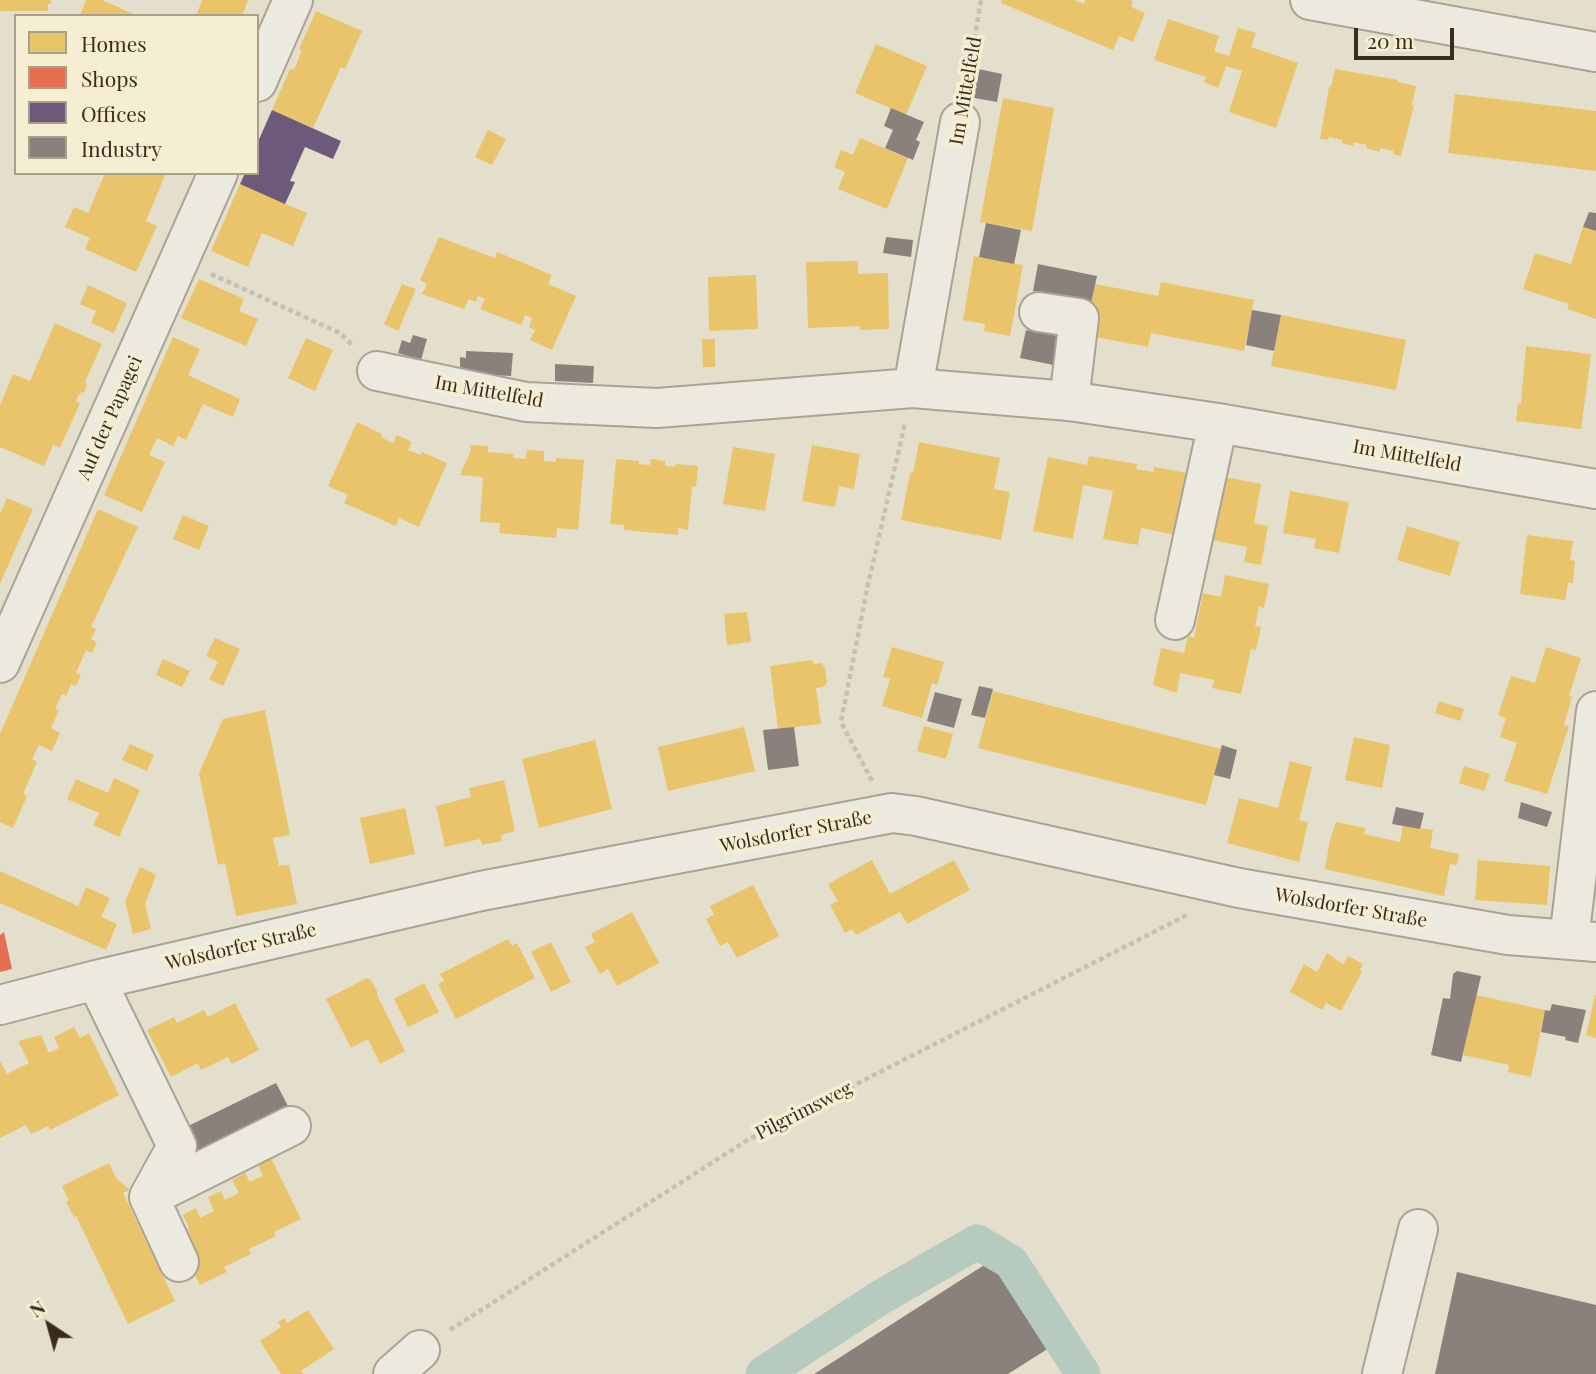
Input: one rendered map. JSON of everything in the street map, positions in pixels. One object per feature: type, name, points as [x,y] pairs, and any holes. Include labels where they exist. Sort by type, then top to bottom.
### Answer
[{"type":"street","points":[[259,77],[293,0]]},
{"type":"street","points":[[1310,0],[1596,52]]},
{"type":"street","name":"Im Mittelfeld","points":[[913,388],[960,122]]},
{"type":"street","name":"Auf der Papagei","points":[[0,663],[217,175]]},
{"type":"street","points":[[1039,312],[1079,318],[1069,401]]},
{"type":"street","name":"Im Mittelfeld","points":[[377,371],[526,402],[657,408],[913,388],[1069,401],[1218,423],[1596,489]]},
{"type":"street","points":[[1175,620],[1218,423]]},
{"type":"street","points":[[1582,941],[1596,711]]},
{"type":"street","name":"Wolsdorfer Straße","points":[[0,1005],[96,980],[481,891],[892,813],[916,816],[1239,888],[1508,934],[1582,941]]},
{"type":"street","points":[[96,980],[177,1146],[149,1197]]},
{"type":"street","points":[[149,1197],[291,1126]]},
{"type":"street","points":[[149,1197],[179,1262]]},
{"type":"street","points":[[1382,1374],[1418,1229]]},
{"type":"path","name":"Im Mittelfeld","points":[[960,122],[981,0]]},
{"type":"path","points":[[181,260],[340,333],[377,371]]},
{"type":"path","points":[[892,813],[864,769],[841,722],[867,589],[913,388]]},
{"type":"path","name":"Pilgrimsweg","points":[[406,1362],[749,1139],[1190,914]]},
{"type":"building: Homes","points":[[0,0],[51,0],[51,4],[48,4],[48,11],[0,11]]},
{"type":"building: Homes","points":[[86,0],[102,0],[134,14],[81,14]]},
{"type":"building: Homes","points":[[202,0],[248,0],[243,14],[197,14]]},
{"type":"building: Homes","points":[[1002,0],[1074,0],[1084,4],[1085,0],[1130,0],[1133,1],[1131,7],[1145,13],[1133,42],[1119,36],[1113,50],[1001,3]]},
{"type":"building: Homes","points":[[316,11],[362,31],[345,69],[341,67],[313,128],[272,110],[290,69],[294,70],[302,50],[299,49]]},
{"type":"building: Homes","points":[[1168,19],[1219,36],[1214,51],[1229,56],[1238,28],[1256,33],[1251,47],[1298,63],[1276,128],[1229,112],[1242,71],[1226,66],[1218,88],[1204,82],[1206,77],[1154,60]]},
{"type":"building: Homes","points":[[876,44],[927,66],[906,115],[855,93]]},
{"type":"building: Homes","points":[[1335,69],[1398,80],[1416,86],[1401,156],[1393,154],[1394,151],[1380,148],[1380,152],[1354,142],[1353,146],[1329,137],[1328,140],[1320,139]]},
{"type":"building: Homes","points":[[1455,94],[1596,111],[1596,171],[1448,153]]},
{"type":"building: Homes","points":[[1003,98],[1054,108],[1032,231],[980,222]]},
{"type":"building: Homes","points":[[488,130],[506,139],[492,165],[475,157]]},
{"type":"building: Homes","points":[[860,138],[908,158],[887,209],[838,189],[845,172],[834,167],[841,150],[853,155]]},
{"type":"building: Homes","points":[[104,175],[165,175],[146,221],[157,226],[136,272],[85,249],[90,238],[65,227],[74,207],[88,213]]},
{"type":"building: Homes","points":[[240,184],[307,213],[293,246],[262,233],[248,267],[211,251]]},
{"type":"building: Homes","points":[[1583,227],[1596,231],[1596,319],[1567,309],[1569,304],[1523,289],[1535,253],[1571,264]]},
{"type":"building: Homes","points":[[439,237],[495,258],[497,252],[552,275],[548,284],[576,296],[552,350],[530,340],[535,330],[529,327],[532,318],[525,315],[521,325],[480,309],[485,299],[478,296],[476,302],[469,299],[464,309],[422,294],[427,284],[420,280]]},
{"type":"building: Homes","points":[[974,256],[1023,265],[1010,336],[984,331],[985,324],[963,320]]},
{"type":"building: Homes","points":[[858,261],[858,274],[888,273],[889,329],[860,330],[860,326],[808,328],[806,262]]},
{"type":"building: Homes","points":[[756,275],[758,329],[709,331],[708,277]]},
{"type":"building: Homes","points":[[199,279],[244,299],[239,311],[258,319],[246,346],[181,318]]},
{"type":"building: Homes","points":[[1161,282],[1254,300],[1244,351],[1151,333],[1148,347],[1085,335],[1095,284],[1158,296]]},
{"type":"building: Homes","points":[[402,284],[416,289],[398,331],[384,324]]},
{"type":"building: Homes","points":[[88,285],[127,303],[114,333],[91,323],[96,311],[80,304]]},
{"type":"building: Homes","points":[[1281,315],[1406,340],[1396,390],[1271,366]]},
{"type":"building: Homes","points":[[55,323],[102,344],[85,382],[87,386],[76,401],[80,403],[60,448],[53,445],[44,466],[0,447],[0,405],[13,374],[30,381]]},
{"type":"building: Homes","points":[[173,337],[200,349],[188,375],[240,399],[233,417],[203,404],[186,440],[178,436],[173,446],[157,438],[149,455],[165,462],[142,512],[104,495]]},
{"type":"building: Homes","points":[[306,338],[333,350],[315,391],[288,378]]},
{"type":"building: Homes","points":[[702,339],[715,339],[715,367],[703,367]]},
{"type":"building: Homes","points":[[1526,346],[1591,354],[1581,429],[1516,421],[1518,403],[1521,404]]},
{"type":"building: Homes","points":[[357,422],[382,434],[381,437],[393,443],[397,435],[412,442],[408,450],[421,455],[422,452],[447,463],[419,527],[399,518],[396,526],[344,503],[348,495],[328,486]]},
{"type":"building: Homes","points":[[919,442],[1000,458],[994,489],[1010,492],[1001,540],[901,520]]},
{"type":"building: Homes","points":[[470,445],[488,446],[488,452],[513,454],[513,458],[526,459],[527,450],[544,451],[544,461],[556,462],[556,458],[584,460],[578,530],[557,528],[556,538],[499,533],[500,523],[480,522],[483,477],[460,475],[471,450]]},
{"type":"building: Homes","points":[[812,445],[860,454],[854,489],[839,486],[835,507],[802,501]]},
{"type":"building: Homes","points":[[733,447],[775,454],[765,511],[723,504]]},
{"type":"building: Homes","points":[[1089,456],[1137,464],[1136,469],[1154,472],[1154,467],[1187,473],[1175,535],[1141,528],[1138,545],[1103,539],[1113,491],[1083,485],[1073,539],[1033,531],[1048,457],[1087,465]]},
{"type":"building: Homes","points":[[616,459],[650,465],[651,459],[665,461],[665,466],[698,466],[696,487],[692,486],[688,530],[678,528],[678,535],[624,530],[624,525],[610,524]]},
{"type":"building: Homes","points":[[1220,476],[1261,484],[1254,523],[1268,526],[1261,565],[1244,562],[1247,547],[1207,539]]},
{"type":"building: Homes","points":[[1290,491],[1349,502],[1339,553],[1314,548],[1316,539],[1283,533]]},
{"type":"building: Homes","points":[[7,498],[33,509],[0,584],[0,514]]},
{"type":"building: Homes","points":[[98,509],[138,527],[91,627],[96,629],[91,639],[97,642],[92,653],[86,650],[76,673],[81,675],[76,686],[71,684],[66,696],[62,694],[55,709],[59,710],[51,728],[60,733],[52,751],[39,745],[32,759],[37,762],[23,794],[27,796],[13,828],[0,822],[0,734]]},
{"type":"building: Homes","points":[[183,515],[209,526],[199,550],[173,539]]},
{"type":"building: Homes","points":[[1407,526],[1460,542],[1450,576],[1397,560]]},
{"type":"building: Homes","points":[[1527,535],[1573,541],[1570,560],[1575,561],[1573,583],[1568,583],[1565,600],[1520,594]]},
{"type":"building: Homes","points":[[1225,575],[1269,584],[1264,608],[1259,606],[1255,626],[1261,627],[1256,650],[1251,649],[1241,694],[1212,688],[1214,680],[1180,673],[1177,693],[1153,685],[1161,648],[1184,653],[1188,636],[1194,638],[1203,593],[1221,597]]},
{"type":"building: Homes","points":[[747,612],[751,642],[727,645],[724,614]]},
{"type":"building: Homes","points":[[215,638],[240,649],[223,686],[209,679],[218,662],[206,656]]},
{"type":"building: Homes","points":[[892,647],[944,662],[937,685],[932,683],[922,718],[882,706],[890,679],[883,677]]},
{"type":"building: Homes","points":[[1546,647],[1581,658],[1569,696],[1572,697],[1564,725],[1569,726],[1547,794],[1504,781],[1517,743],[1500,737],[1506,718],[1498,715],[1511,676],[1535,683]]},
{"type":"building: Homes","points":[[163,659],[190,671],[182,687],[156,675]]},
{"type":"building: Homes","points":[[813,660],[813,664],[821,663],[825,667],[827,682],[824,687],[816,688],[821,724],[778,729],[770,666]]},
{"type":"building: Homes","points":[[993,691],[1221,749],[1206,805],[978,748]]},
{"type":"building: Homes","points":[[1439,701],[1464,709],[1460,721],[1435,713]]},
{"type":"building: Homes","points":[[265,710],[290,835],[273,838],[279,866],[289,865],[297,904],[236,916],[225,863],[218,865],[199,773],[223,719]]},
{"type":"building: Homes","points":[[924,726],[953,734],[946,759],[917,751]]},
{"type":"building: Homes","points":[[744,727],[755,771],[668,791],[658,747]]},
{"type":"building: Homes","points":[[1354,737],[1390,745],[1382,788],[1345,780]]},
{"type":"building: Homes","points":[[595,740],[612,809],[539,828],[522,759]]},
{"type":"building: Homes","points":[[130,744],[154,755],[147,771],[122,760]]},
{"type":"building: Homes","points":[[1290,761],[1312,767],[1299,820],[1308,822],[1299,862],[1227,843],[1239,798],[1278,808]]},
{"type":"building: Homes","points":[[1464,766],[1490,774],[1484,791],[1459,783]]},
{"type":"building: Homes","points":[[114,778],[140,790],[119,837],[93,825],[99,813],[67,799],[76,779],[108,793]]},
{"type":"building: Homes","points":[[504,780],[515,831],[501,835],[502,841],[482,845],[480,839],[445,847],[436,806],[471,797],[469,788]]},
{"type":"building: Homes","points":[[405,808],[415,854],[370,864],[360,818]]},
{"type":"building: Homes","points":[[1336,822],[1365,828],[1364,834],[1400,842],[1403,826],[1433,830],[1430,848],[1459,854],[1457,865],[1450,864],[1444,896],[1325,869]]},
{"type":"building: Homes","points":[[872,860],[890,894],[954,860],[970,890],[907,924],[900,912],[856,935],[852,929],[845,933],[830,905],[838,901],[828,884]]},
{"type":"building: Homes","points":[[1478,860],[1550,866],[1547,905],[1475,900]]},
{"type":"building: Homes","points":[[140,867],[156,875],[145,904],[151,929],[133,934],[125,901]]},
{"type":"building: Homes","points":[[0,871],[78,906],[86,887],[110,898],[101,917],[117,924],[106,950],[0,903]]},
{"type":"building: Homes","points":[[753,885],[779,936],[737,958],[728,942],[720,946],[706,919],[714,915],[710,906]]},
{"type":"building: Homes","points":[[632,912],[659,963],[617,986],[608,969],[600,974],[585,947],[595,942],[591,934]]},
{"type":"building: Homes","points":[[508,939],[512,946],[517,943],[535,978],[456,1019],[438,984],[444,981],[440,974]]},
{"type":"building: Homes","points":[[551,942],[571,982],[551,992],[531,952]]},
{"type":"building: Homes","points":[[1327,953],[1343,964],[1348,956],[1363,964],[1360,970],[1362,972],[1341,1011],[1326,1003],[1322,1010],[1290,992],[1304,964],[1317,972]]},
{"type":"building: Homes","points":[[367,978],[377,991],[405,1051],[380,1064],[368,1039],[351,1048],[326,999]]},
{"type":"building: Homes","points":[[424,983],[439,1012],[408,1027],[394,999]]},
{"type":"building: Homes","points":[[1476,995],[1545,1010],[1531,1077],[1508,1072],[1509,1065],[1463,1055]]},
{"type":"building: Homes","points":[[1596,995],[1596,1038],[1586,1035]]},
{"type":"building: Homes","points":[[235,1003],[259,1050],[232,1064],[228,1057],[201,1070],[198,1063],[171,1077],[147,1030],[174,1017],[177,1023],[204,1010],[208,1017]]},
{"type":"building: Homes","points":[[74,1027],[80,1038],[89,1033],[119,1095],[50,1130],[48,1126],[31,1134],[26,1125],[0,1138],[0,1061],[7,1074],[29,1063],[18,1041],[41,1035],[49,1053],[59,1048],[54,1037]]},
{"type":"building: Homes","points":[[270,1156],[301,1219],[274,1232],[276,1236],[249,1249],[251,1254],[224,1267],[227,1272],[200,1285],[176,1235],[189,1228],[183,1215],[196,1208],[200,1218],[214,1211],[208,1197],[221,1191],[225,1200],[239,1193],[232,1180],[245,1173],[250,1182],[263,1176],[257,1162]]},
{"type":"building: Homes","points":[[109,1163],[116,1178],[130,1190],[123,1193],[175,1301],[128,1324],[76,1216],[74,1217],[66,1202],[69,1201],[62,1186]]},
{"type":"building: Homes","points":[[308,1310],[334,1349],[301,1371],[303,1374],[281,1374],[260,1341],[281,1327],[278,1322],[284,1318],[287,1323]]},
{"type":"building: Shops","points":[[4,932],[12,969],[0,972],[0,935]]},
{"type":"building: Offices","points":[[272,110],[341,141],[333,159],[305,147],[290,181],[295,182],[285,204],[240,184],[244,175],[259,175],[259,139]]},
{"type":"building: Industry","points":[[974,68],[1002,74],[997,102],[969,97]]},
{"type":"building: Industry","points":[[891,108],[924,122],[916,140],[920,142],[913,160],[885,148],[893,130],[884,126]]},
{"type":"building: Industry","points":[[1589,212],[1596,213],[1596,231],[1583,227]]},
{"type":"building: Industry","points":[[986,223],[1021,230],[1014,264],[979,257]]},
{"type":"building: Industry","points":[[886,237],[913,240],[911,257],[883,253]]},
{"type":"building: Industry","points":[[1038,264],[1097,276],[1091,303],[1033,291]]},
{"type":"building: Industry","points":[[1252,310],[1281,315],[1274,351],[1246,345]]},
{"type":"building: Industry","points":[[1026,330],[1069,338],[1063,367],[1020,358]]},
{"type":"building: Industry","points":[[413,335],[427,339],[421,360],[398,353],[402,340],[410,343]]},
{"type":"building: Industry","points":[[466,351],[513,353],[511,376],[460,373],[460,357],[466,358]]},
{"type":"building: Industry","points":[[555,364],[594,366],[593,383],[555,381]]},
{"type":"building: Industry","points":[[979,686],[993,689],[985,718],[971,715]]},
{"type":"building: Industry","points":[[935,692],[962,699],[954,728],[927,721]]},
{"type":"building: Industry","points":[[794,727],[799,766],[768,770],[763,730]]},
{"type":"building: Industry","points":[[1222,745],[1237,750],[1230,779],[1214,775]]},
{"type":"building: Industry","points":[[1521,802],[1552,812],[1547,827],[1518,818]]},
{"type":"building: Industry","points":[[1396,807],[1424,813],[1420,829],[1392,824]]},
{"type":"building: Industry","points":[[1457,971],[1481,976],[1461,1062],[1431,1055],[1443,998],[1450,999],[1453,974]]},
{"type":"building: Industry","points":[[1552,1004],[1586,1010],[1578,1043],[1565,1040],[1566,1037],[1541,1032],[1545,1010],[1550,1011]]},
{"type":"building: Industry","points":[[276,1083],[289,1108],[193,1155],[180,1130]]},
{"type":"building: Industry","points":[[992,1260],[1049,1348],[1008,1374],[814,1374]]},
{"type":"building: Industry","points":[[1457,1272],[1596,1305],[1596,1374],[1435,1374]]},
{"type":"waterway","points":[[763,1374],[881,1297],[977,1242],[1011,1262],[1083,1374]]}]
